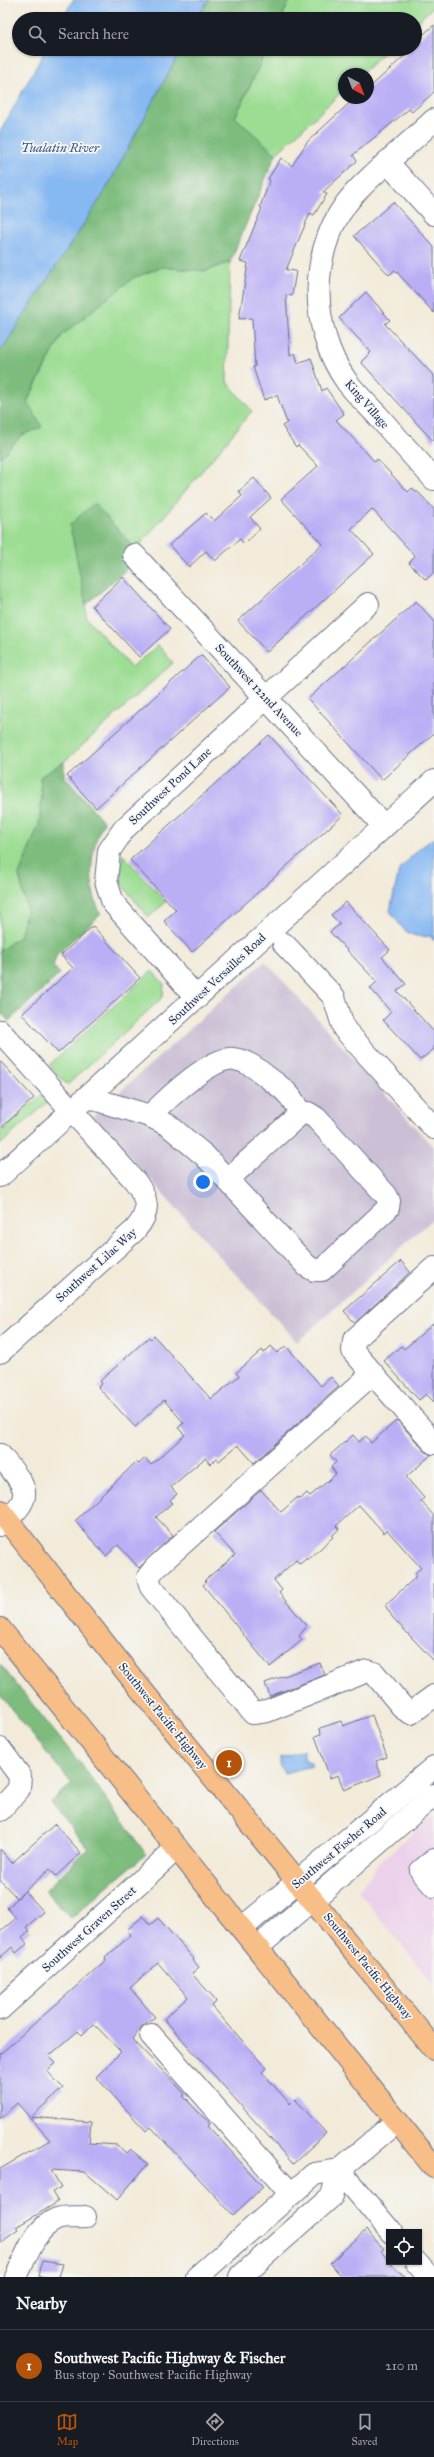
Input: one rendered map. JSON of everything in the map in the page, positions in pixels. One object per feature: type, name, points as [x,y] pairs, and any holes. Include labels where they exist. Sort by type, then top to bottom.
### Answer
[{"type":"highway","name":"Southwest Pacific Highway","points":[[2,1519],[314,1899],[434,2049]]},
{"type":"highway","points":[[0,1630],[178,1848],[434,2167]]},
{"type":"street","name":"King Village","points":[[434,120],[353,195],[329,233],[320,265],[319,296],[323,329],[332,355],[347,382],[434,479]]},
{"type":"street","points":[[388,163],[434,214]]},
{"type":"street","name":"Southwest 122nd Avenue","points":[[134,555],[383,826]]},
{"type":"street","name":"Southwest Pond Lane","points":[[197,998],[113,903],[106,881],[109,851],[124,829],[368,604]]},
{"type":"street","name":"Southwest Versailles Road","points":[[0,1176],[434,781]]},
{"type":"street","points":[[284,944],[334,997],[344,1029],[434,1128]]},
{"type":"street","name":"Southwest Lilac Way","points":[[0,1031],[80,1104],[144,1194],[147,1204],[146,1213],[135,1230],[0,1352]]},
{"type":"street","points":[[150,1116],[178,1089],[207,1068],[233,1058],[251,1064],[292,1096],[300,1114]]},
{"type":"street","points":[[80,1104],[150,1116],[168,1125],[205,1156],[227,1180],[307,1266],[314,1270],[322,1270],[388,1208],[389,1201],[386,1195],[316,1118],[308,1113],[300,1114],[227,1180]]},
{"type":"street","points":[[434,1268],[354,1340],[353,1351],[434,1443]]},
{"type":"street","points":[[372,1374],[155,1568],[148,1577],[151,1587],[253,1712],[267,1711],[367,1671],[374,1673],[404,1709],[411,1713],[434,1696]]},
{"type":"street","points":[[0,1455],[21,1481],[25,1490],[25,1500],[17,1512],[2,1519]]},
{"type":"street","points":[[0,1749],[20,1776],[20,1789],[0,1810]]},
{"type":"street","name":"Southwest Fischer Road","points":[[242,1928],[300,1882],[434,1767]]},
{"type":"street","name":"Southwest Fischer Road","points":[[258,1947],[434,1795]]},
{"type":"street","name":"Southwest Graven Street","points":[[0,2009],[178,1848]]},
{"type":"street","points":[[433,1863],[421,1871],[434,1886]]},
{"type":"street","points":[[151,2035],[291,2194]]},
{"type":"street","points":[[197,2277],[220,2270],[291,2194],[314,2174],[339,2170],[396,2121]]},
{"type":"street","points":[[339,2170],[388,2229]]},
{"type":"street","points":[[240,2277],[332,2196],[339,2170]]},
{"type":"street","points":[[16,2277],[36,2235],[46,2225],[58,2219],[85,2217]]},
{"type":"street","points":[[419,2265],[429,2277]]},
{"type":"shaded area","points":[[265,961],[434,1148],[434,1218],[297,1342],[93,1116]]},
{"type":"shaded area","points":[[434,1814],[434,1985],[358,1891],[378,1864]]},
{"type":"green space","points":[[208,0],[290,0],[284,12],[201,12]]},
{"type":"green space","points":[[290,0],[434,0],[434,6],[422,17],[422,12],[284,12]]},
{"type":"green space","points":[[177,56],[264,56],[235,117],[276,154],[230,262],[205,271],[162,267],[133,278],[62,335],[27,401],[42,427],[22,435],[0,458],[0,352],[104,193]]},
{"type":"green space","points":[[264,56],[380,56],[367,68],[338,68],[338,96],[276,154],[235,118]]},
{"type":"green space","points":[[230,262],[227,382],[252,411],[136,550],[70,525],[86,605],[86,617],[131,668],[158,645],[173,663],[64,762],[40,777],[42,798],[39,825],[19,875],[27,908],[20,936],[0,951],[0,458],[22,435],[41,427],[27,402],[62,335],[133,278],[162,267],[205,271]]},
{"type":"green space","points":[[94,503],[136,550],[131,565],[86,605],[70,525]]},
{"type":"green space","points":[[64,762],[64,776],[104,822],[95,843],[92,868],[93,893],[101,914],[57,954],[53,966],[60,974],[9,1021],[2,1014],[0,1016],[0,951],[20,936],[27,908],[19,875],[39,825],[42,798],[40,777]]},
{"type":"green space","points":[[122,854],[166,902],[149,917],[121,884]]},
{"type":"green space","points":[[152,971],[164,984],[163,997],[67,1085],[49,1065]]},
{"type":"green space","points":[[46,1091],[52,1098],[0,1145],[0,1133]]},
{"type":"green space","points":[[0,1664],[87,1772],[146,1854],[71,1918],[45,1891],[88,1848],[50,1802],[72,1784],[0,1695]]},
{"type":"water","points":[[73,0],[208,0],[201,12],[66,12]]},
{"type":"water","name":"Tualatin River","points":[[42,56],[177,56],[104,193],[0,352],[0,132]]},
{"type":"water","points":[[434,838],[434,941],[430,936],[416,936],[410,934],[402,927],[390,911],[399,870],[419,849]]},
{"type":"water","points":[[304,1750],[304,1759],[310,1762],[312,1766],[284,1773],[280,1767],[280,1758]]},
{"type":"building","points":[[434,25],[434,92],[412,112],[409,109],[353,155],[357,161],[323,192],[327,194],[314,215],[310,213],[286,270],[296,271],[292,296],[286,295],[290,355],[295,353],[298,363],[311,358],[322,391],[326,388],[344,414],[336,420],[375,462],[377,459],[408,492],[412,488],[419,493],[434,509],[434,572],[426,580],[409,563],[415,556],[372,509],[351,529],[374,554],[267,652],[238,621],[322,544],[281,499],[318,466],[298,445],[296,447],[282,426],[287,423],[277,395],[264,400],[253,367],[255,367],[252,318],[239,319],[248,263],[240,261],[262,208],[260,207],[270,180],[268,179],[281,158],[292,166],[307,142],[348,104],[374,104],[374,84],[404,56],[422,56],[422,36]]},
{"type":"building","points":[[393,202],[434,247],[434,313],[395,270],[389,275],[354,236]]},
{"type":"building","points":[[366,292],[390,320],[385,324],[434,376],[434,442],[361,362],[371,352],[339,318]]},
{"type":"building","points":[[254,478],[271,498],[250,517],[260,529],[244,544],[240,539],[215,561],[206,551],[189,567],[169,545],[206,513],[214,521],[242,496],[239,491]]},
{"type":"building","points":[[123,577],[170,629],[139,657],[92,606]]},
{"type":"building","points":[[416,601],[434,621],[434,733],[382,780],[308,699]]},
{"type":"building","points":[[201,655],[230,687],[96,808],[67,776]]},
{"type":"building","points":[[269,735],[343,815],[192,952],[164,921],[176,910],[130,860]]},
{"type":"building","points":[[346,902],[390,950],[382,957],[406,984],[397,991],[434,1032],[434,1049],[420,1060],[383,1020],[391,1012],[370,988],[377,982],[330,932],[340,924],[331,915]]},
{"type":"building","points":[[93,926],[140,978],[58,1053],[22,1014],[73,968],[61,955]]},
{"type":"building","points":[[0,1061],[34,1098],[0,1129]]},
{"type":"building","points":[[401,1261],[410,1272],[355,1323],[344,1311]]},
{"type":"building","points":[[434,1323],[434,1402],[426,1394],[419,1400],[384,1361],[401,1346],[404,1349]]},
{"type":"building","points":[[154,1336],[211,1399],[239,1376],[236,1373],[262,1350],[264,1353],[271,1346],[277,1353],[286,1346],[321,1386],[331,1377],[339,1386],[254,1463],[238,1445],[219,1461],[216,1458],[210,1464],[205,1458],[171,1487],[177,1494],[170,1500],[172,1503],[156,1517],[173,1535],[139,1568],[118,1545],[106,1556],[75,1521],[136,1462],[139,1464],[145,1458],[151,1465],[185,1435],[178,1428],[184,1423],[164,1400],[135,1427],[98,1387],[102,1383],[100,1381],[149,1337],[151,1339]]},
{"type":"building","points":[[397,1420],[425,1451],[431,1455],[406,1477],[424,1498],[421,1501],[434,1516],[434,1661],[393,1618],[385,1605],[417,1576],[415,1573],[421,1568],[387,1530],[384,1533],[359,1505],[336,1526],[339,1529],[332,1536],[333,1537],[308,1560],[307,1558],[300,1564],[296,1560],[274,1580],[282,1590],[279,1593],[307,1626],[299,1636],[302,1640],[270,1667],[203,1585],[206,1582],[205,1580],[235,1555],[214,1532],[261,1490],[281,1512],[298,1497],[300,1499],[307,1493],[310,1496],[336,1474],[331,1467],[336,1462],[330,1455],[353,1435],[359,1442],[366,1436],[371,1443]]},
{"type":"building","points":[[320,1663],[325,1675],[270,1696],[265,1683]]},
{"type":"building","points":[[372,1715],[387,1757],[376,1761],[381,1775],[344,1790],[338,1775],[330,1778],[315,1736],[321,1734],[320,1728],[341,1721],[343,1726]]},
{"type":"building","points":[[55,1824],[81,1853],[56,1876],[50,1869],[17,1898],[0,1880],[0,1849],[12,1863]]},
{"type":"building","points":[[25,1891],[44,1912],[26,1927],[30,1931],[22,1938],[27,1944],[16,1953],[12,1947],[0,1958],[0,1932],[16,1918],[7,1908]]},
{"type":"building","points":[[143,1916],[150,1925],[158,1918],[194,1959],[193,1960],[199,1967],[192,1974],[217,2001],[212,2006],[266,2068],[262,2072],[290,2104],[295,2099],[326,2133],[293,2164],[164,2019],[188,1997],[158,1963],[130,1988],[155,2017],[142,2026],[132,2039],[185,2094],[183,2096],[210,2124],[208,2126],[263,2187],[233,2215],[151,2127],[146,2131],[96,2077],[121,2052],[94,2024],[82,2036],[78,2031],[49,2056],[55,2063],[47,2071],[63,2088],[31,2117],[91,2122],[89,2143],[117,2145],[126,2153],[130,2149],[148,2164],[117,2200],[85,2172],[51,2170],[61,2187],[52,2192],[58,2202],[16,2227],[18,2230],[0,2243],[0,2169],[50,2140],[17,2103],[0,2119],[0,2054],[106,1960],[105,1958],[131,1935],[127,1930]]},
{"type":"building","points":[[366,2230],[384,2249],[381,2251],[386,2258],[386,2265],[392,2265],[405,2277],[342,2277],[330,2263]]},
{"type":"building","points":[[42,2261],[63,2264],[59,2277],[39,2277]]},
{"type":"place","name":"Southwest Pacific Highway & Fischer","points":[[229,1763]]}]
